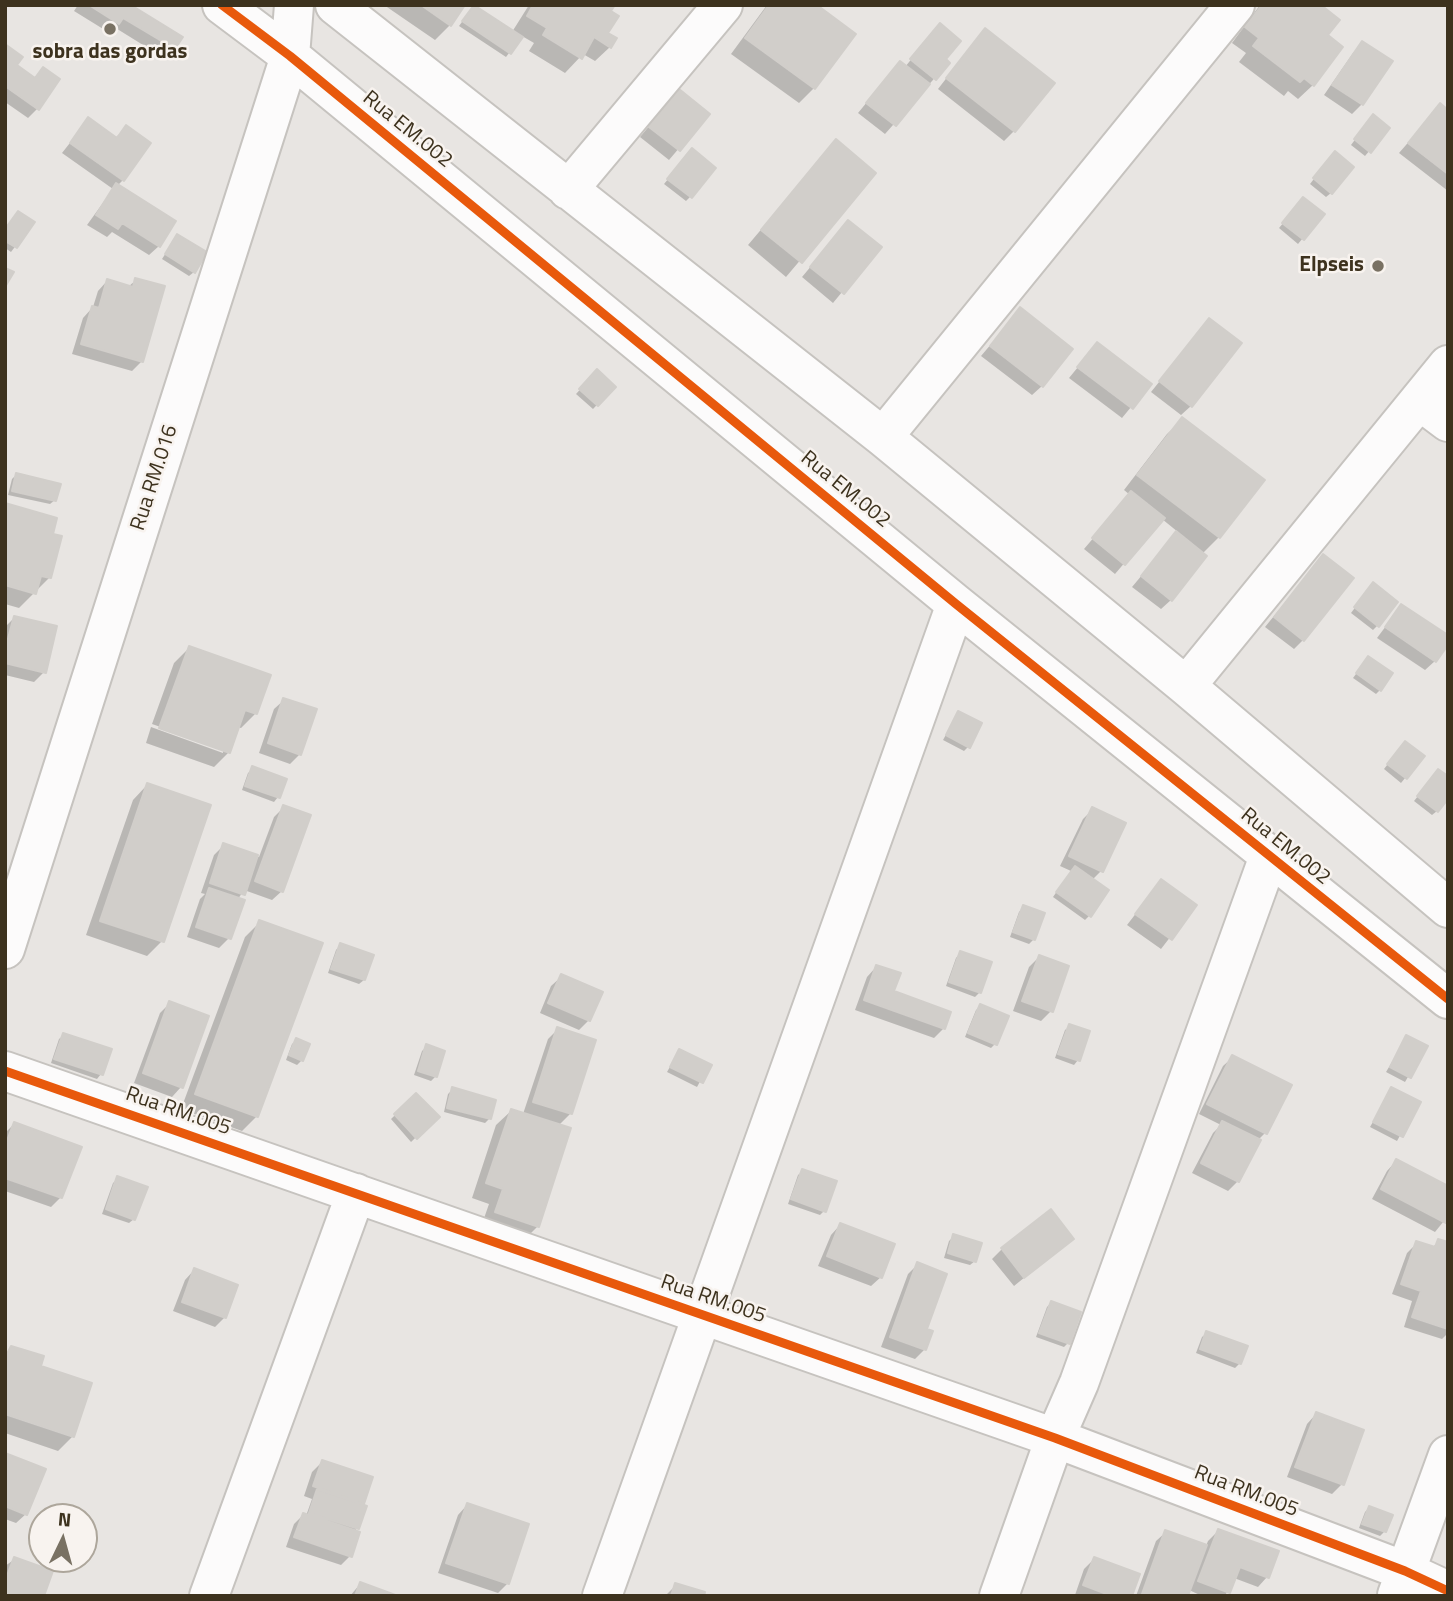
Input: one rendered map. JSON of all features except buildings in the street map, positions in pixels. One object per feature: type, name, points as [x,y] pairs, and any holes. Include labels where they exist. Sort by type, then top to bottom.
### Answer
[{"type":"street","name":"Rua EM.002","points":[[222,5],[290,56],[956,604],[1448,999]]},
{"type":"street","name":"Rua RM.016","points":[[5,949],[290,56],[294,5]]},
{"type":"street","points":[[335,5],[883,437],[1186,686],[1448,908]]},
{"type":"street","points":[[568,190],[723,5]]},
{"type":"street","points":[[883,437],[1235,5]]},
{"type":"street","points":[[1186,686],[1434,412],[1448,365]]},
{"type":"street","points":[[602,1596],[956,604]]},
{"type":"street","points":[[999,1596],[1055,1438],[1079,1383],[1269,856]]},
{"type":"street","name":"Rua RM.005","points":[[5,1070],[1055,1438],[1401,1584],[1448,1591]]},
{"type":"street","points":[[209,1596],[356,1193]]},
{"type":"street","points":[[1401,1584],[1448,1455]]},
{"type":"cycle path","points":[[222,5],[290,56],[956,604],[1448,999]]},
{"type":"cycle path","points":[[5,1071],[1055,1438],[1405,1571],[1448,1591]]},
{"type":"place","name":"sobra das gordas","points":[[110,29]]},
{"type":"place","name":"Elpseis","points":[[1378,266]]}]
